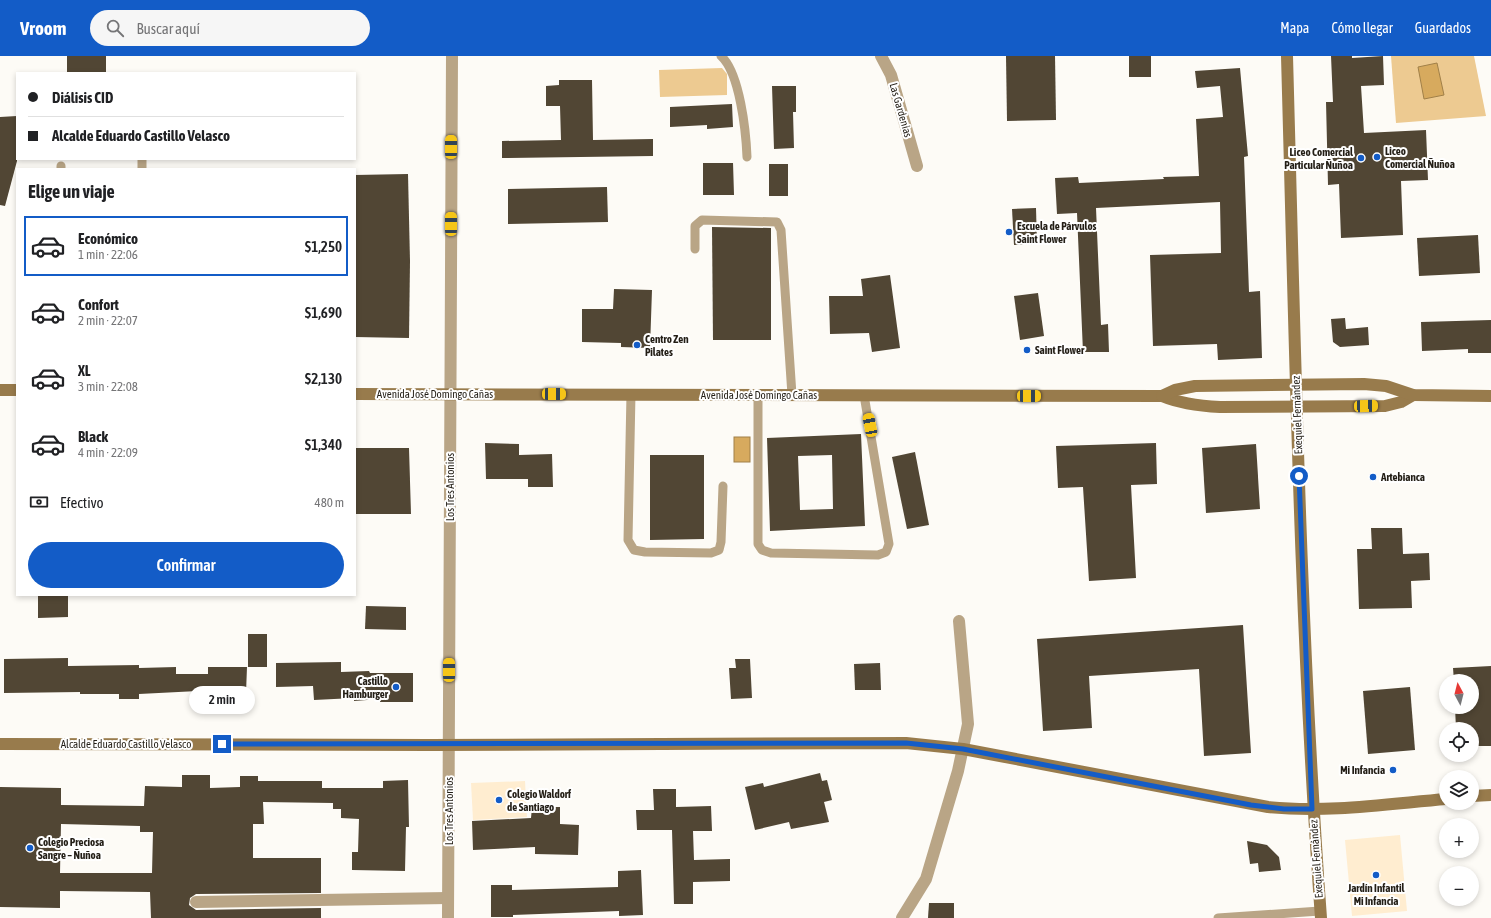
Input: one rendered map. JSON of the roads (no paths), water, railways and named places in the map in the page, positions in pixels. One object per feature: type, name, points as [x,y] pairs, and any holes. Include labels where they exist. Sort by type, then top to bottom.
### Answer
[{"type":"street","name":"Los Tres Antonios","points":[[448,918],[452,56]]},
{"type":"street","name":"Las Gardenias","points":[[882,56],[891,75],[917,166]]},
{"type":"street","name":"Exequiel Fernández","points":[[1287,56],[1296,384],[1312,809],[1320,914]]},
{"type":"street","name":"Avenida José Domingo Cañas","points":[[1162,396],[1175,390],[1195,386],[1296,384],[1364,384],[1386,386],[1413,396],[1491,396]]},
{"type":"street","points":[[0,390],[16,390]]},
{"type":"street","name":"Avenida José Domingo Cañas","points":[[356,394],[1162,396],[1174,401],[1195,405],[1297,406],[1385,406],[1401,402],[1413,396]]},
{"type":"street","points":[[902,918],[926,879],[963,749],[968,724],[959,620]]},
{"type":"street","name":"Alcalde Eduardo Castillo Velasco","points":[[0,744],[449,745],[894,743],[963,749],[1251,805],[1284,809],[1312,809],[1439,800]]},
{"type":"street","points":[[1479,796],[1491,795]]},
{"type":"street","points":[[196,902],[448,898]]},
{"type":"lane","points":[[721,56],[729,65],[742,107],[747,157]]},
{"type":"lane","points":[[695,249],[695,226],[702,220],[777,222],[781,230],[792,395]]},
{"type":"lane","points":[[631,394],[628,540],[634,550],[645,552],[711,553],[719,550],[721,542],[723,486]]},
{"type":"lane","points":[[758,395],[758,544],[762,550],[771,553],[878,555],[886,552],[889,544],[864,395]]},
{"type":"lane","points":[[1218,918],[1320,914]]},
{"type":"place","name":"Liceo Comercial Ñuñoa","points":[[1377,157]]},
{"type":"place","name":"Liceo Comercial Particular Ñuñoa","points":[[1361,158]]},
{"type":"place","name":"Escuela de Párvulos Saint Flower","points":[[1009,232]]},
{"type":"place","name":"Centro Zen Pilates","points":[[637,345]]},
{"type":"place","name":"Saint Flower","points":[[1027,350]]},
{"type":"place","name":"Artebianca","points":[[1373,477]]},
{"type":"place","name":"Castillo Hamburger","points":[[396,687]]},
{"type":"place","name":"Mi Infancia","points":[[1393,770]]},
{"type":"place","name":"Colegio Waldorf de Santiago","points":[[499,800]]},
{"type":"place","name":"Colegio Preciosa Sangre – Ñuñoa","points":[[30,848]]},
{"type":"place","name":"Jardín Infantil Mi Infancia","points":[[1376,875]]}]
